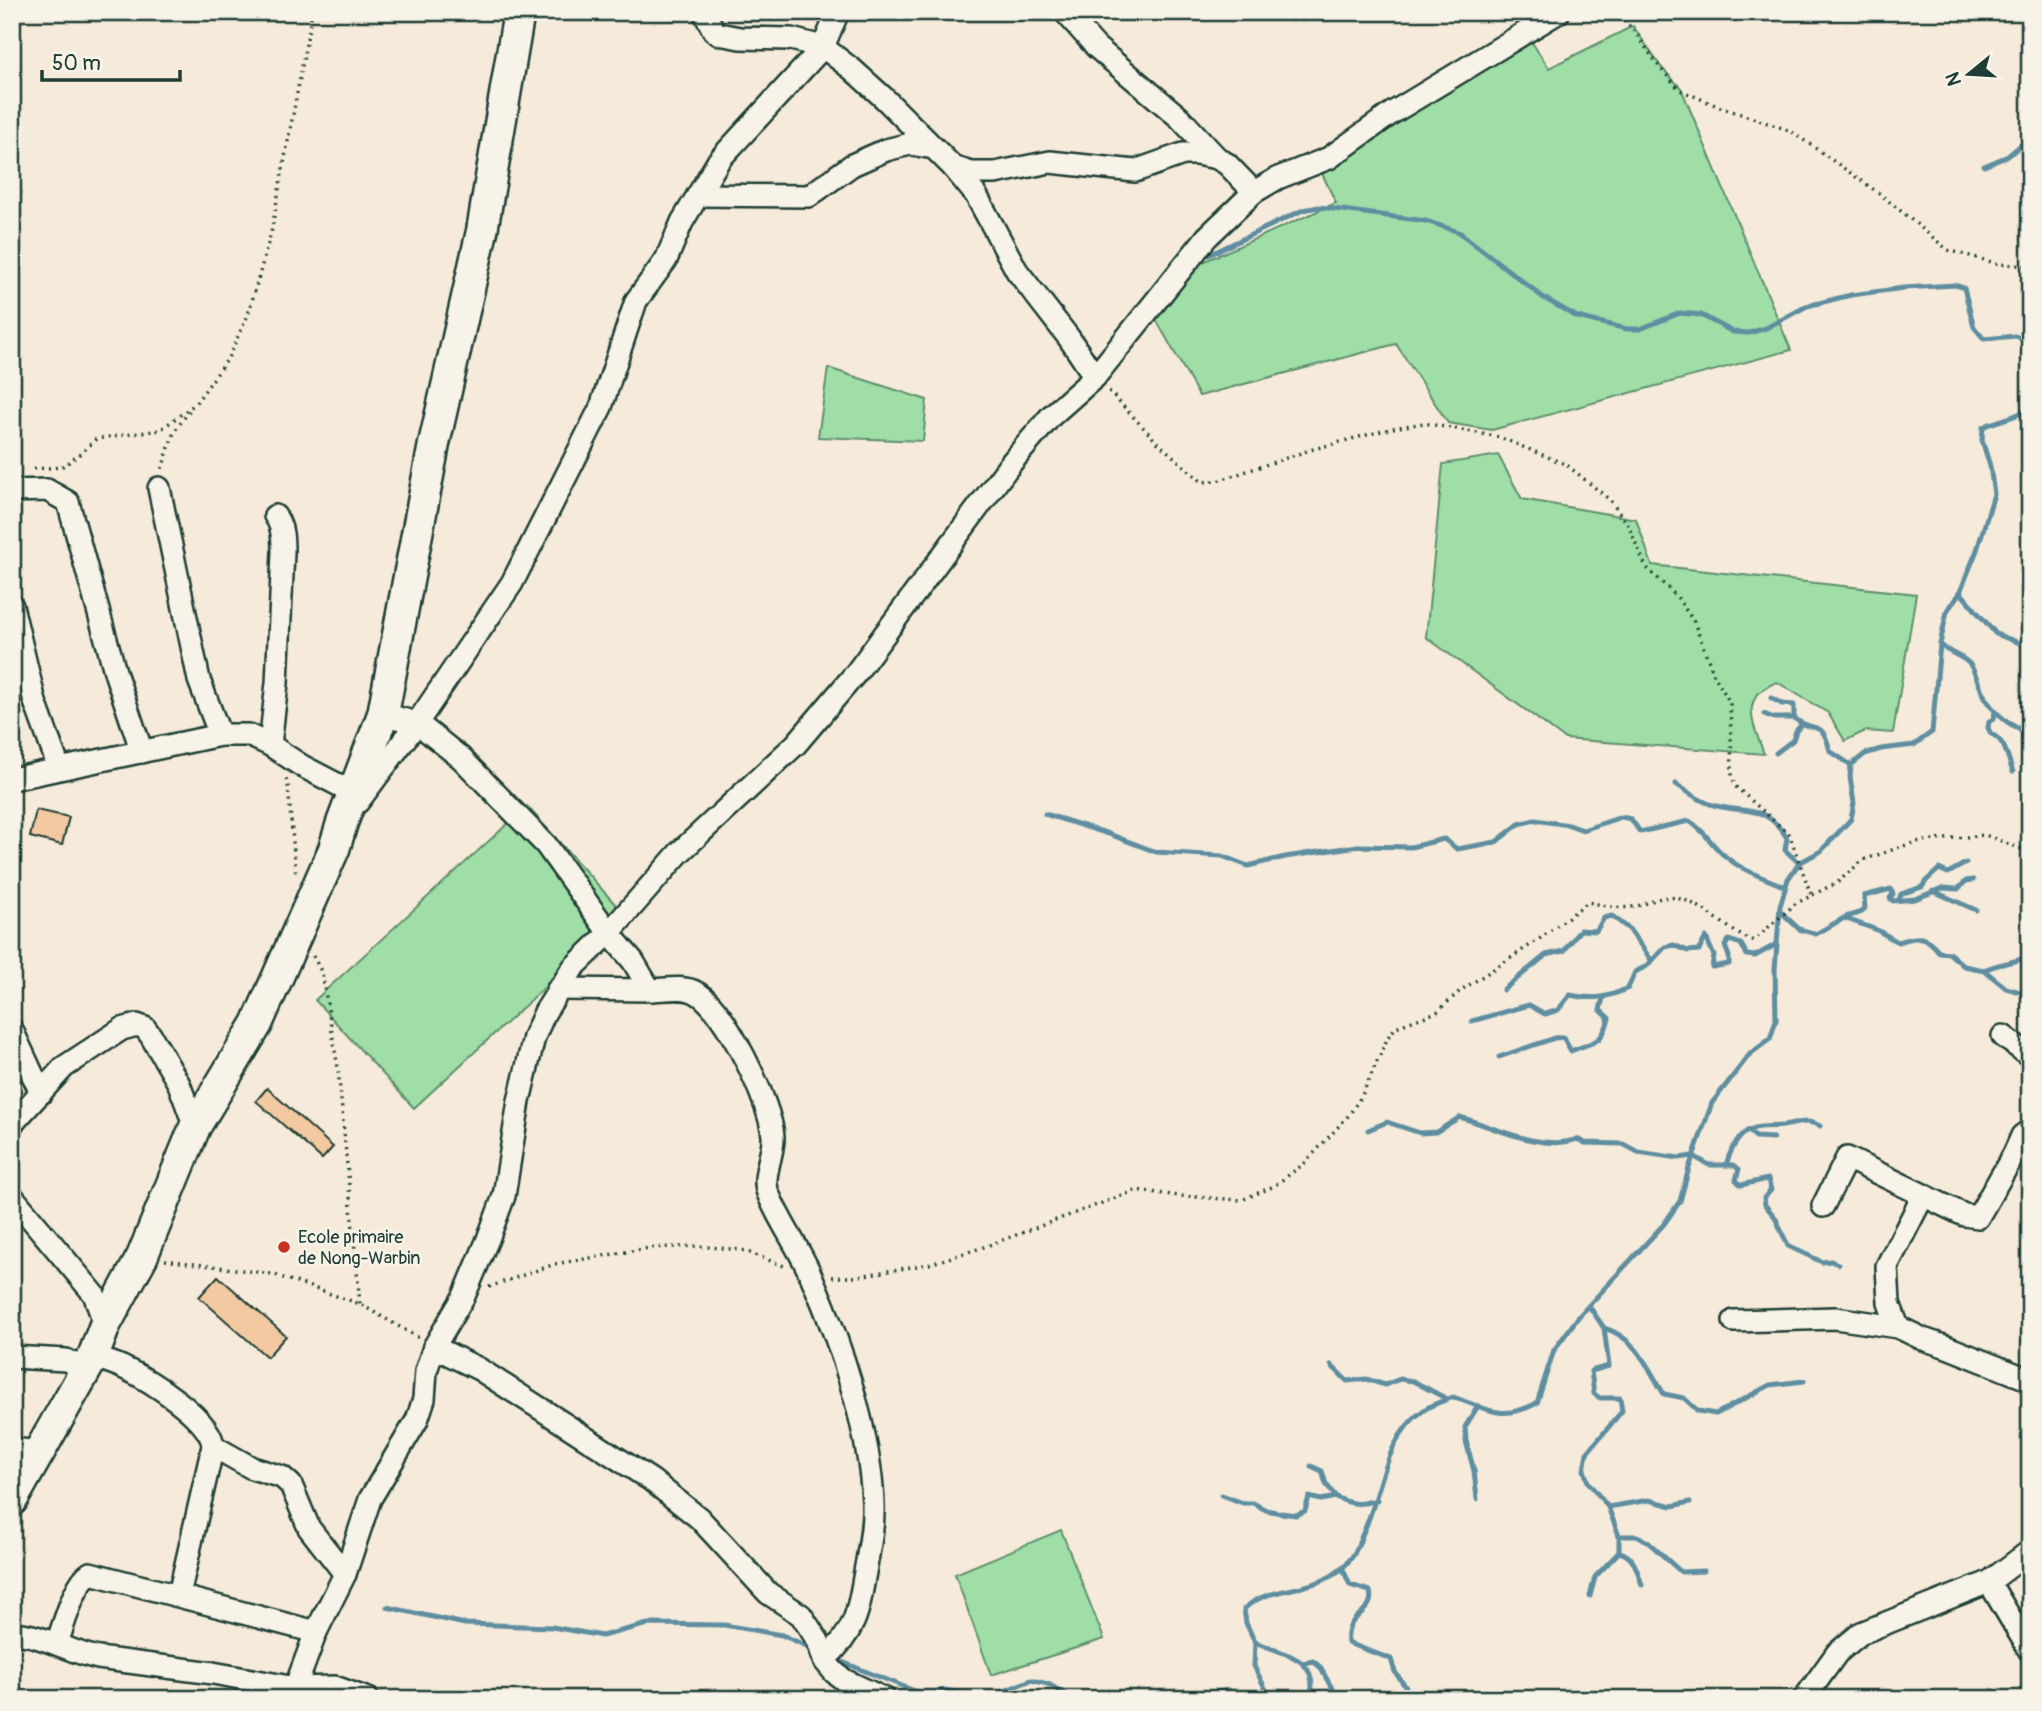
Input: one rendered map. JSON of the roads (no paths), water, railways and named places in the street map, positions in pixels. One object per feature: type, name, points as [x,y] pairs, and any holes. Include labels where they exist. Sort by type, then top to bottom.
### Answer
[{"type":"street","points":[[12,1500],[26,1451],[89,1363],[105,1325],[142,1257],[195,1127],[257,1024],[334,849],[383,714],[434,444],[482,231],[519,12]]},
{"type":"street","points":[[704,12],[714,31],[719,34],[740,38],[791,38],[823,47],[853,70],[953,167],[976,195],[1017,271],[1069,338],[1095,377]]},
{"type":"street","points":[[342,823],[417,723],[512,583],[601,407],[636,301],[666,260],[682,222],[719,160],[823,47],[838,12]]},
{"type":"street","points":[[1065,12],[1096,47],[1180,118],[1217,158],[1227,164],[1254,192]]},
{"type":"street","points":[[1525,34],[1534,12]]},
{"type":"street","points":[[293,1693],[316,1632],[345,1574],[370,1499],[417,1420],[424,1399],[426,1371],[434,1346],[464,1296],[504,1196],[519,1101],[534,1037],[558,989],[584,956],[609,933],[679,853],[796,744],[856,673],[1011,464],[1051,416],[1095,377],[1206,237],[1254,192],[1278,178],[1329,158],[1392,113],[1559,12]]},
{"type":"street","points":[[698,195],[808,195],[852,165],[886,150],[910,144],[934,148]]},
{"type":"street","points":[[953,167],[971,173],[995,173],[1050,162],[1135,171],[1183,155],[1196,154],[1217,158]]},
{"type":"street","points":[[19,483],[47,490],[68,502],[116,675],[142,752]]},
{"type":"street","points":[[159,488],[199,680],[220,735]]},
{"type":"street","points":[[270,745],[277,683],[283,552],[282,534],[275,516]]},
{"type":"street","points":[[12,606],[35,702],[59,768]]},
{"type":"street","points":[[383,714],[417,723],[461,758],[546,845],[609,933],[633,961],[650,990]]},
{"type":"street","points":[[12,779],[220,735],[248,735],[354,793]]},
{"type":"street","points":[[558,989],[683,989],[697,993],[708,1003],[758,1084],[770,1116],[773,1138],[765,1186],[812,1276],[842,1356],[868,1464],[873,1506],[871,1537],[855,1620],[844,1642],[824,1660]]},
{"type":"street","points":[[12,1124],[64,1067],[122,1029],[137,1025],[145,1028],[151,1036],[179,1084],[195,1127]]},
{"type":"street","points":[[12,1030],[41,1093]]},
{"type":"street","points":[[2003,1036],[2027,1048]]},
{"type":"street","points":[[1823,1206],[1847,1157],[1964,1215],[1978,1217],[2022,1136],[2030,1130]]},
{"type":"street","points":[[12,1196],[94,1294],[105,1325]]},
{"type":"street","points":[[1898,1327],[1889,1303],[1887,1266],[1923,1196]]},
{"type":"street","points":[[1734,1321],[1835,1318],[1898,1327],[2030,1380]]},
{"type":"street","points":[[434,1346],[479,1369],[651,1480],[699,1518],[768,1593],[801,1615],[818,1641],[824,1660],[845,1680],[885,1699]]},
{"type":"street","points":[[12,1357],[66,1360],[125,1368],[171,1396],[206,1426],[213,1436],[214,1446],[179,1595]]},
{"type":"street","points":[[214,1446],[252,1468],[282,1477],[291,1485],[309,1528],[345,1574]]},
{"type":"street","points":[[1804,1699],[1837,1653],[1861,1633],[1989,1582],[2030,1551]]},
{"type":"street","points":[[57,1643],[74,1596],[87,1574],[179,1595],[316,1632]]},
{"type":"street","points":[[1989,1582],[2030,1651]]},
{"type":"street","points":[[12,1633],[32,1635],[57,1643],[80,1655],[213,1672],[293,1693],[335,1687],[368,1699]]},
{"type":"waterway","points":[[1984,166],[2008,156],[2021,145],[2030,143]]},
{"type":"waterway","points":[[1209,255],[1303,210],[1319,207],[1426,221],[1459,232],[1544,298],[1577,317],[1627,329],[1640,329],[1680,313],[1701,315],[1733,332],[1749,333],[1766,328],[1807,306],[1851,295],[1955,285],[1964,288],[1974,327],[1984,339],[2015,336],[2030,341]]},
{"type":"waterway","points":[[1310,1699],[1312,1685],[1305,1666],[1288,1655],[1255,1642],[1246,1623],[1244,1609],[1255,1600],[1327,1578],[1340,1570],[1352,1557],[1392,1450],[1411,1421],[1424,1410],[1453,1397],[1504,1413],[1537,1403],[1554,1350],[1579,1316],[1664,1224],[1680,1201],[1712,1103],[1750,1054],[1770,1039],[1776,1020],[1775,969],[1780,906],[1788,879],[1799,863],[1821,851],[1851,819],[1854,803],[1851,765],[1865,754],[1914,745],[1932,732],[1940,644],[1947,611],[1960,592],[1977,550],[1994,494],[1990,466],[1982,440],[1983,427],[2025,411],[2030,393]]},
{"type":"waterway","points":[[1960,592],[1996,634],[2030,647]]},
{"type":"waterway","points":[[1940,644],[1973,669],[1986,699],[1996,712],[2030,735]]},
{"type":"waterway","points":[[1771,698],[1782,704],[1794,705],[1794,718]]},
{"type":"waterway","points":[[1995,711],[1994,719],[1989,721],[1988,728],[2003,745],[2013,772]]},
{"type":"waterway","points":[[1764,714],[1774,718],[1794,718],[1821,730],[1830,751],[1851,765]]},
{"type":"waterway","points":[[1776,753],[1793,740],[1802,724]]},
{"type":"waterway","points":[[1676,784],[1710,804],[1753,811],[1770,818],[1787,838],[1785,850],[1799,863]]},
{"type":"waterway","points":[[1045,814],[1156,852],[1222,856],[1248,866],[1285,857],[1358,846],[1411,847],[1444,839],[1457,849],[1496,842],[1519,824],[1535,820],[1583,830],[1621,817],[1631,819],[1640,832],[1689,821],[1720,852],[1739,866],[1786,887]]},
{"type":"waterway","points":[[1899,900],[1901,894],[1922,887],[1939,869],[1948,873],[1966,863]]},
{"type":"waterway","points":[[1846,917],[1862,912],[1865,908],[1864,896],[1891,889],[1893,894],[1890,898],[1893,901],[1915,899],[1943,888],[1958,889],[1966,881],[1973,880]]},
{"type":"waterway","points":[[1933,891],[1976,910]]},
{"type":"waterway","points":[[1780,911],[1799,929],[1816,934],[1844,918],[1877,930],[1898,942],[1926,939],[1939,952],[1949,953],[1964,966],[1984,970],[2006,988],[2020,992],[2030,1003]]},
{"type":"waterway","points":[[1503,990],[1546,955],[1564,951],[1580,930],[1596,931],[1604,918],[1612,916],[1629,929],[1652,961]]},
{"type":"waterway","points":[[1472,1021],[1529,1005],[1545,1014],[1558,1010],[1570,995],[1600,997],[1621,991],[1628,988],[1635,972],[1647,966],[1665,947],[1674,945],[1688,951],[1699,950],[1706,937],[1714,956],[1712,967],[1729,964],[1725,946],[1729,940],[1741,944],[1747,955],[1755,956],[1777,944]]},
{"type":"waterway","points":[[1984,970],[2030,956]]},
{"type":"waterway","points":[[1499,1057],[1555,1038],[1563,1037],[1571,1051],[1596,1041],[1603,1033],[1609,1018],[1600,1010],[1603,998]]},
{"type":"waterway","points":[[1368,1130],[1387,1122],[1420,1133],[1436,1132],[1460,1117],[1534,1140],[1564,1142],[1577,1139],[1585,1143],[1623,1144],[1638,1152],[1679,1158],[1693,1156],[1709,1165],[1733,1165],[1739,1169],[1736,1180],[1741,1185],[1768,1179],[1771,1190],[1764,1198],[1765,1205],[1775,1217],[1788,1246],[1822,1262],[1831,1261],[1838,1264]]},
{"type":"waterway","points":[[1726,1165],[1737,1140],[1747,1131],[1806,1122],[1820,1126]]},
{"type":"waterway","points":[[1748,1130],[1756,1137],[1773,1138]]},
{"type":"waterway","points":[[1589,1306],[1604,1328],[1609,1366],[1591,1371],[1594,1394],[1600,1398],[1620,1398],[1622,1411],[1587,1453],[1584,1470],[1588,1482],[1608,1507],[1619,1536],[1637,1536],[1649,1543],[1681,1572],[1704,1571]]},
{"type":"waterway","points":[[1604,1328],[1633,1346],[1664,1394],[1684,1398],[1698,1411],[1716,1414],[1770,1385],[1804,1381]]},
{"type":"waterway","points":[[1331,1365],[1347,1381],[1366,1379],[1385,1385],[1400,1379],[1413,1381],[1447,1399]]},
{"type":"waterway","points":[[1477,1499],[1465,1427],[1478,1406]]},
{"type":"waterway","points":[[1311,1466],[1322,1471],[1326,1484],[1336,1497]]},
{"type":"waterway","points":[[1222,1495],[1243,1503],[1253,1503],[1266,1510],[1296,1515],[1305,1511],[1309,1497],[1321,1500],[1336,1497],[1356,1503],[1377,1500]]},
{"type":"waterway","points":[[1608,1507],[1649,1500],[1672,1506],[1690,1502]]},
{"type":"waterway","points":[[1590,1596],[1595,1577],[1619,1552],[1619,1536]]},
{"type":"waterway","points":[[1619,1552],[1632,1561],[1642,1585]]},
{"type":"waterway","points":[[1342,1567],[1350,1585],[1370,1591],[1371,1599],[1351,1625],[1348,1643],[1391,1659],[1395,1672],[1414,1699]]},
{"type":"waterway","points":[[387,1607],[465,1624],[552,1627],[602,1636],[648,1624],[724,1625],[782,1635],[813,1649]]},
{"type":"waterway","points":[[1255,1642],[1254,1666],[1268,1694],[1260,1699]]},
{"type":"waterway","points":[[835,1659],[927,1696],[944,1690],[983,1697],[1031,1680],[1048,1684],[1073,1699]]},
{"type":"waterway","points":[[1305,1663],[1313,1661],[1320,1667],[1338,1699]]},
{"type":"waterway","points":[[1214,1699],[1219,1692],[1229,1690],[1243,1699]]},
{"type":"place","name":"Ecole primaire de Nong-Warbin","points":[[284,1247]]}]
